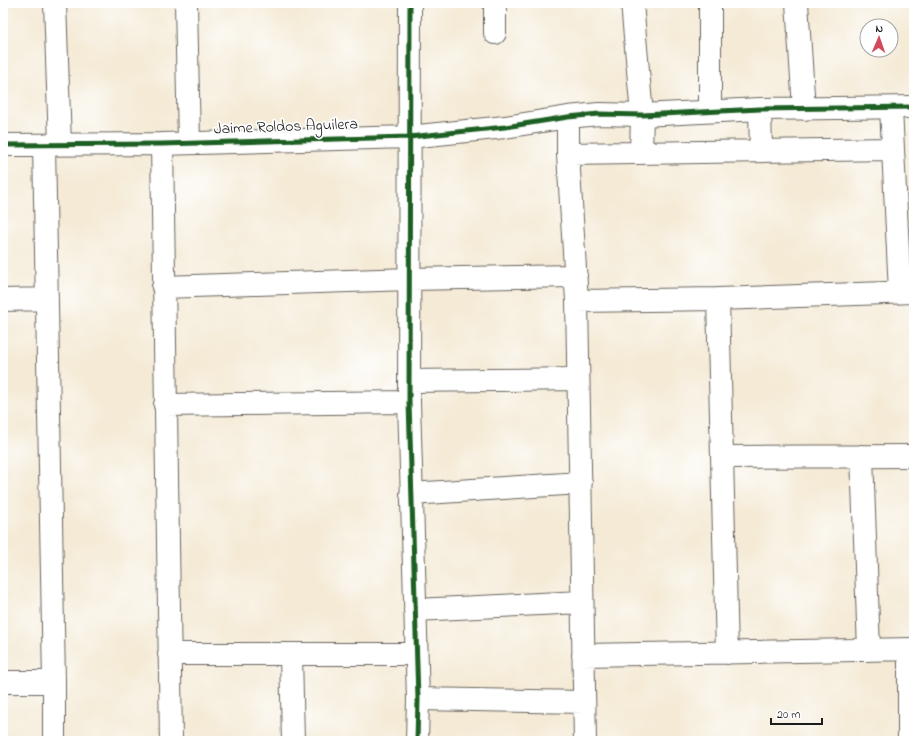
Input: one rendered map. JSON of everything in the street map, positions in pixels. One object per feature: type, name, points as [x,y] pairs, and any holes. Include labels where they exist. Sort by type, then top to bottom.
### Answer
[{"type":"street","points":[[54,741],[47,300],[55,3]]},
{"type":"street","points":[[186,3],[189,143]]},
{"type":"street","points":[[410,3],[409,392],[418,699],[417,741]]},
{"type":"street","points":[[495,3],[495,33]]},
{"type":"street","points":[[632,3],[642,115],[641,153]]},
{"type":"street","points":[[710,3],[710,111]]},
{"type":"street","points":[[797,3],[804,109]]},
{"type":"street","name":"Jaime Roldos Aguilera","points":[[3,145],[162,144],[409,137],[505,127],[568,117],[600,114],[642,115],[760,109],[914,107]]},
{"type":"street","points":[[577,302],[718,299],[907,292],[893,149],[891,108]]},
{"type":"street","points":[[760,109],[761,151]]},
{"type":"street","points":[[568,117],[568,154],[577,302],[585,741]]},
{"type":"street","points":[[162,144],[171,741]]},
{"type":"street","points":[[568,154],[893,149]]},
{"type":"street","points":[[164,287],[410,279],[576,276]]},
{"type":"street","points":[[718,299],[727,653]]},
{"type":"street","points":[[3,300],[47,300]]},
{"type":"street","points":[[165,405],[409,392],[578,379]]},
{"type":"street","points":[[862,456],[868,650]]},
{"type":"street","points":[[722,457],[914,456]]},
{"type":"street","points":[[411,494],[581,483]]},
{"type":"street","points":[[415,610],[582,602]]},
{"type":"street","points":[[583,656],[912,649],[909,741]]},
{"type":"street","points":[[169,654],[416,654]]},
{"type":"street","points":[[291,654],[293,741]]},
{"type":"street","points":[[3,682],[54,682]]},
{"type":"street","points":[[418,699],[584,702]]},
{"type":"cycle path","points":[[410,3],[409,402],[418,699],[417,741]]},
{"type":"cycle path","points":[[3,145],[162,144],[409,137],[505,127],[568,117],[599,114],[642,115],[760,109],[914,107]]}]
